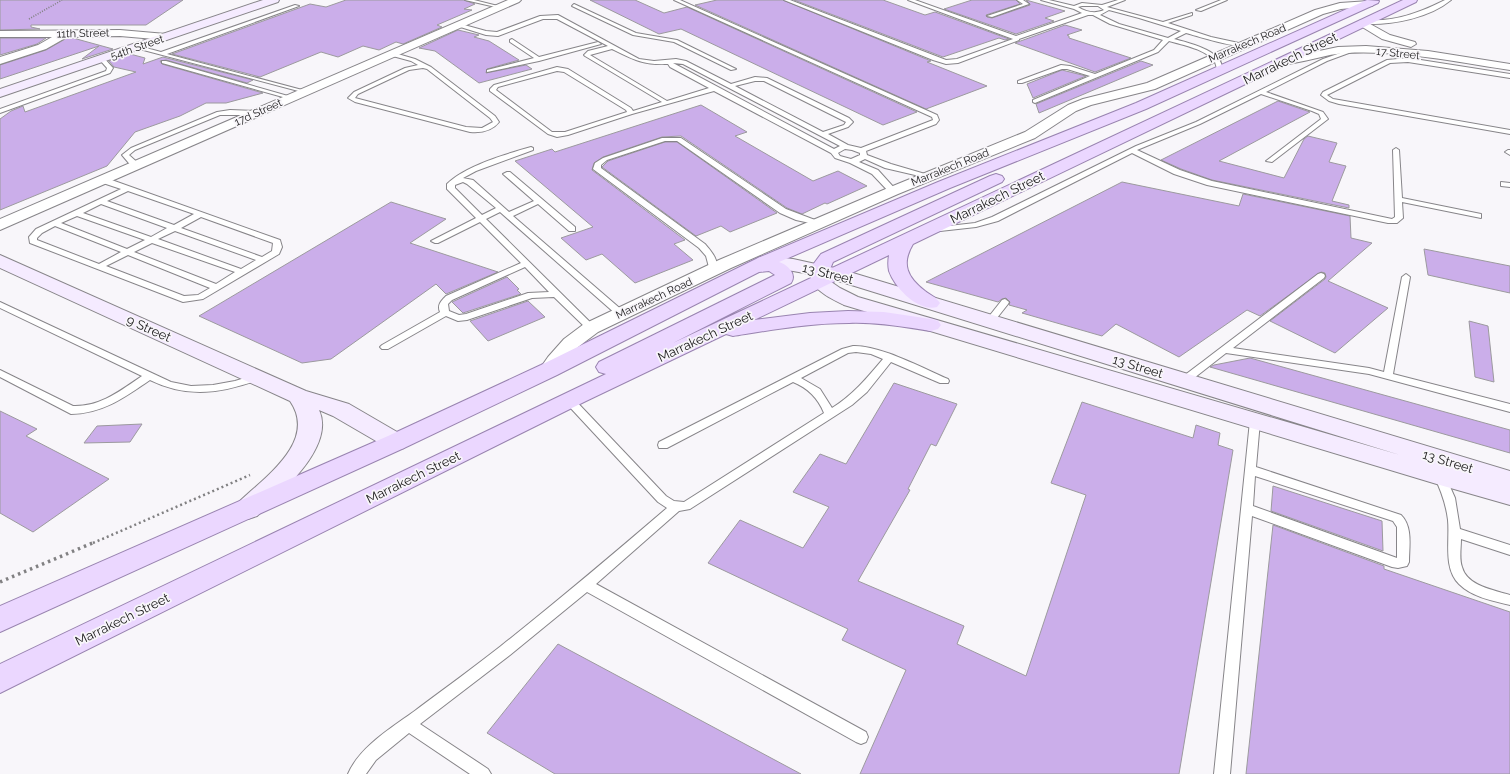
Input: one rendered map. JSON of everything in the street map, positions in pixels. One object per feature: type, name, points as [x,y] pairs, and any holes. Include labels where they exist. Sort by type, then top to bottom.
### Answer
[{"type":"main road","name":"Marrakech Street","points":[[0,619],[396,442],[549,370],[759,265],[944,185],[1141,106],[1217,64],[1370,8],[1412,0]]},
{"type":"main road","name":"Marrakech Street","points":[[0,679],[706,335],[825,275],[929,230],[1286,61],[1370,8]]},
{"type":"main road","points":[[825,275],[822,264],[827,258],[1058,150],[1064,145],[1069,134]]},
{"type":"main road","points":[[907,240],[898,257],[897,266],[907,285],[930,303]]},
{"type":"main road","points":[[574,398],[592,378],[612,364],[784,279],[784,275],[777,267],[759,265]]},
{"type":"main road","points":[[706,335],[792,321],[837,317],[884,318],[931,325]]},
{"type":"street","name":"54th Street","points":[[0,93],[274,0]]},
{"type":"street","name":"17d Street","points":[[0,225],[516,0]]},
{"type":"street","name":"Marrakech Road","points":[[549,370],[562,352],[591,328],[714,269],[819,222],[1030,135],[1072,108],[1087,102],[1124,94],[1151,86],[1217,64],[1245,45],[1319,12],[1340,6],[1370,8]]},
{"type":"street","name":"17 Street","points":[[1370,8],[1376,33],[1396,41],[1451,55],[1510,67]]},
{"type":"street","name":"11th Street","points":[[1,34],[120,33],[171,35]]},
{"type":"street","points":[[0,60],[29,48],[51,34]]},
{"type":"street","points":[[0,60],[42,47],[66,34]]},
{"type":"street","points":[[1378,39],[1451,55],[1379,46],[1369,42],[1369,40],[1378,39]]},
{"type":"street","name":"17 Street","points":[[1286,61],[1308,58],[1334,51],[1356,50],[1510,60]]},
{"type":"street","name":"9 Street","points":[[0,262],[298,396],[341,410],[396,442]]},
{"type":"street","name":"13 Street","points":[[759,265],[793,265],[930,303],[1510,480]]},
{"type":"street","name":"13 Street","points":[[825,275],[833,292],[851,301],[1440,476],[1510,495]]},
{"type":"street","points":[[248,509],[296,460],[308,438],[310,418],[306,407],[298,396]]},
{"type":"lane","points":[[467,0],[500,7]]},
{"type":"lane","points":[[676,0],[935,116],[936,120],[934,123],[863,153],[858,160],[852,161]]},
{"type":"lane","points":[[786,0],[946,62],[958,61],[1014,41],[1016,38],[1091,13],[1104,13],[1107,10],[1105,7]]},
{"type":"lane","points":[[910,0],[1016,38]]},
{"type":"lane","points":[[990,16],[1027,4],[1019,0]]},
{"type":"lane","points":[[1043,0],[1076,8],[1091,13],[1106,21],[1191,46],[1217,64]]},
{"type":"lane","points":[[1084,0],[1089,4]]},
{"type":"lane","points":[[1105,7],[1123,0]]},
{"type":"lane","points":[[1199,10],[1225,0]]},
{"type":"lane","points":[[1370,8],[1383,23],[1396,22],[1424,12],[1449,0]]},
{"type":"lane","points":[[1076,8],[1078,5],[1089,4],[1105,7],[1132,13],[1213,40],[1245,45]]},
{"type":"lane","points":[[574,5],[635,34],[671,39],[733,69]]},
{"type":"lane","points":[[162,54],[297,6]]},
{"type":"lane","points":[[1164,23],[1190,14]]},
{"type":"lane","points":[[457,26],[486,33],[498,34],[542,17],[553,16],[561,18],[642,62],[684,62],[847,147],[863,153],[888,166],[928,176]]},
{"type":"lane","points":[[1035,101],[1156,51],[1161,47],[1164,41],[1180,35],[1185,31]]},
{"type":"lane","points":[[512,41],[539,58]]},
{"type":"lane","points":[[489,71],[604,42]]},
{"type":"lane","points":[[612,47],[590,52],[587,55],[667,103]]},
{"type":"lane","points":[[130,49],[162,54],[304,92]]},
{"type":"lane","points":[[130,49],[147,57]]},
{"type":"lane","points":[[673,62],[685,54],[695,50]]},
{"type":"lane","points":[[929,230],[965,227],[986,222],[1149,142],[1198,123],[1325,60],[1356,50]]},
{"type":"lane","points":[[391,54],[414,60],[429,68],[493,116],[496,122],[484,129],[466,129],[357,101],[351,98],[356,93],[407,69],[423,66]]},
{"type":"lane","points":[[0,111],[108,72],[110,68],[102,59]]},
{"type":"lane","points":[[155,60],[292,98]]},
{"type":"lane","points":[[1510,76],[1408,60],[1393,60],[1325,93],[1324,95],[1331,100],[1339,102],[1510,132]]},
{"type":"lane","points":[[673,62],[672,66],[834,152],[837,157],[852,161],[875,172],[893,191]]},
{"type":"lane","points":[[1020,82],[1061,66],[1095,76]]},
{"type":"lane","points":[[630,112],[629,109],[562,68],[496,86],[492,90],[550,133],[566,134],[630,112],[667,103],[716,88]]},
{"type":"lane","points":[[730,86],[755,79],[765,79],[850,122],[846,126],[823,134]]},
{"type":"lane","points":[[1261,92],[1314,110],[1321,113],[1325,119],[1270,161]]},
{"type":"lane","points":[[714,269],[711,257],[702,246],[596,170],[596,164],[605,159],[664,139],[679,140],[787,213],[799,218],[819,222]]},
{"type":"lane","points":[[834,152],[839,148],[847,147]]},
{"type":"lane","points":[[531,149],[473,169],[458,177],[450,187],[591,328]]},
{"type":"lane","points":[[1132,150],[1166,168],[1198,180],[1388,221],[1397,220],[1399,218],[1396,150]]},
{"type":"lane","points":[[1092,152],[1095,168]]},
{"type":"lane","points":[[508,174],[572,229]]},
{"type":"lane","points":[[102,180],[277,242],[278,247],[276,252],[200,297],[183,299],[33,241],[33,237],[39,231],[53,223],[126,189]]},
{"type":"lane","points":[[453,182],[463,180],[470,182],[620,314]]},
{"type":"lane","points":[[1398,199],[1478,216]]},
{"type":"lane","points":[[99,201],[263,260]]},
{"type":"lane","points":[[508,215],[539,201]]},
{"type":"lane","points":[[435,241],[500,209]]},
{"type":"lane","points":[[76,213],[242,272]]},
{"type":"lane","points":[[99,267],[201,214]]},
{"type":"lane","points":[[53,223],[216,287]]},
{"type":"lane","points":[[445,313],[443,308],[444,303],[449,298],[526,264]]},
{"type":"lane","points":[[1185,380],[1321,276]]},
{"type":"lane","points":[[1388,376],[1406,277]]},
{"type":"lane","points":[[445,313],[458,318],[467,317],[524,297],[544,293],[556,294]]},
{"type":"lane","points":[[990,321],[1005,302]]},
{"type":"lane","points":[[0,305],[149,376],[181,389],[199,390],[218,388],[238,384],[258,377]]},
{"type":"lane","points":[[385,347],[445,313]]},
{"type":"lane","points":[[663,445],[845,351],[855,348],[865,349],[944,381]]},
{"type":"lane","points":[[1224,350],[1344,367],[1388,376],[1510,408]]},
{"type":"lane","points":[[574,398],[662,499],[668,504],[676,507],[686,506],[830,415],[862,390],[889,358]]},
{"type":"lane","points":[[0,373],[71,410],[80,412],[103,405],[149,376]]},
{"type":"lane","points":[[792,378],[806,384],[818,392],[826,402],[830,415]]},
{"type":"lane","points":[[1222,774],[1255,421]]},
{"type":"lane","points":[[1247,510],[1392,562],[1403,562],[1403,527],[1402,523],[1397,518],[1251,470]]},
{"type":"lane","points":[[1440,476],[1452,501],[1455,566],[1457,573],[1472,587],[1510,600]]},
{"type":"lane","points":[[356,774],[371,755],[586,585],[676,507]]},
{"type":"lane","points":[[1454,532],[1510,550]]},
{"type":"lane","points":[[586,585],[861,737]]},
{"type":"lane","points":[[409,725],[484,774]]},
{"type":"path","points":[[1,34],[62,0]]},
{"type":"path","points":[[0,582],[31,570],[257,471]]},
{"type":"building","points":[[0,0],[183,0],[146,25],[31,25],[31,27],[40,29],[0,30]]},
{"type":"building","points":[[346,0],[464,0],[475,4],[464,9],[472,10],[437,25],[442,27],[403,44],[396,42],[379,50],[363,46],[338,57],[321,52],[260,77],[172,54],[310,4],[326,7]]},
{"type":"building","points":[[590,0],[635,0],[664,13],[687,7],[917,112],[883,125],[681,29],[659,34]]},
{"type":"building","points":[[717,0],[783,0],[931,61],[927,62],[987,86],[926,109],[695,5]]},
{"type":"building","points":[[794,0],[883,0],[925,15],[935,12],[1009,39],[1005,40],[999,38],[943,57]]},
{"type":"building","points":[[972,0],[1016,0],[1020,4],[986,15],[987,17],[992,18],[1030,5],[1026,0],[1065,11],[1045,18],[1054,21],[1016,34],[944,9]]},
{"type":"building","points":[[1065,25],[1082,30],[1067,35],[1069,38],[1131,58],[1095,72],[1015,43]]},
{"type":"building","points":[[458,30],[479,35],[474,37],[489,41],[519,60],[487,69],[486,73],[526,65],[532,69],[479,83],[435,51],[419,48]]},
{"type":"building","points":[[0,38],[46,38],[37,44],[0,55]]},
{"type":"building","points":[[67,38],[73,38],[113,49],[82,59],[99,46],[0,79],[0,65],[46,50]]},
{"type":"building","points":[[130,54],[145,58],[143,64],[163,57],[253,80],[247,83],[166,60],[160,61],[162,64],[263,93],[226,103],[206,103],[180,116],[135,132],[107,166],[0,210],[0,119],[11,111],[23,106],[25,112],[136,72],[114,67],[109,61]]},
{"type":"building","points":[[1141,61],[1153,65],[1039,113],[1036,104]]},
{"type":"building","points":[[1062,70],[1086,76],[1033,98],[1027,84]]},
{"type":"building","points":[[1278,101],[1310,112],[1219,161],[1284,178],[1304,139],[1308,136],[1337,143],[1329,162],[1346,166],[1332,201],[1349,205],[1349,208],[1212,180],[1161,160]]},
{"type":"building","points":[[701,105],[747,132],[735,136],[813,181],[838,171],[867,186],[802,214],[787,208],[681,136],[662,137],[603,157],[594,163],[592,170],[685,240],[674,244],[693,260],[635,283],[602,254],[586,260],[561,238],[593,227],[515,161],[552,149],[555,152]]},
{"type":"building","points":[[665,142],[677,142],[777,213],[730,232],[721,226],[696,236],[602,167],[608,161]]},
{"type":"building","points":[[1122,182],[1239,206],[1243,194],[1350,216],[1351,238],[1372,243],[1328,281],[1388,308],[1335,353],[1270,321],[1325,279],[1325,273],[1321,272],[1260,316],[1247,310],[1179,357],[1116,324],[1102,336],[1022,313],[1027,310],[1009,305],[1010,302],[1006,298],[998,302],[926,282]]},
{"type":"building","points":[[391,202],[446,219],[410,243],[498,272],[446,294],[436,284],[331,359],[302,363],[199,316]]},
{"type":"building","points":[[1424,249],[1510,266],[1510,293],[1428,275]]},
{"type":"building","points":[[507,277],[519,289],[517,290],[521,294],[463,313],[452,302]]},
{"type":"building","points":[[528,301],[545,317],[488,341],[470,321]]},
{"type":"building","points":[[1469,321],[1488,326],[1494,382],[1475,377]]},
{"type":"building","points":[[1250,358],[1510,430],[1510,453],[1210,367]]},
{"type":"building","points":[[894,383],[957,404],[936,446],[931,444],[908,489],[910,490],[858,581],[964,626],[957,644],[1026,676],[1086,495],[1051,483],[1082,402],[1193,438],[1196,425],[1220,433],[1218,445],[1233,450],[1179,774],[860,774],[906,670],[842,640],[848,629],[708,563],[740,520],[803,548],[829,507],[793,492],[820,454],[846,464]]},
{"type":"building","points":[[0,411],[37,429],[26,436],[109,479],[33,532],[0,513]]},
{"type":"building","points":[[142,424],[130,442],[84,443],[97,426]]},
{"type":"building","points":[[1273,486],[1382,521],[1383,551],[1271,511]]},
{"type":"building","points":[[1273,525],[1384,566],[1384,569],[1510,612],[1510,774],[1246,774]]},
{"type":"building","points":[[558,644],[801,774],[555,774],[487,733]]}]
